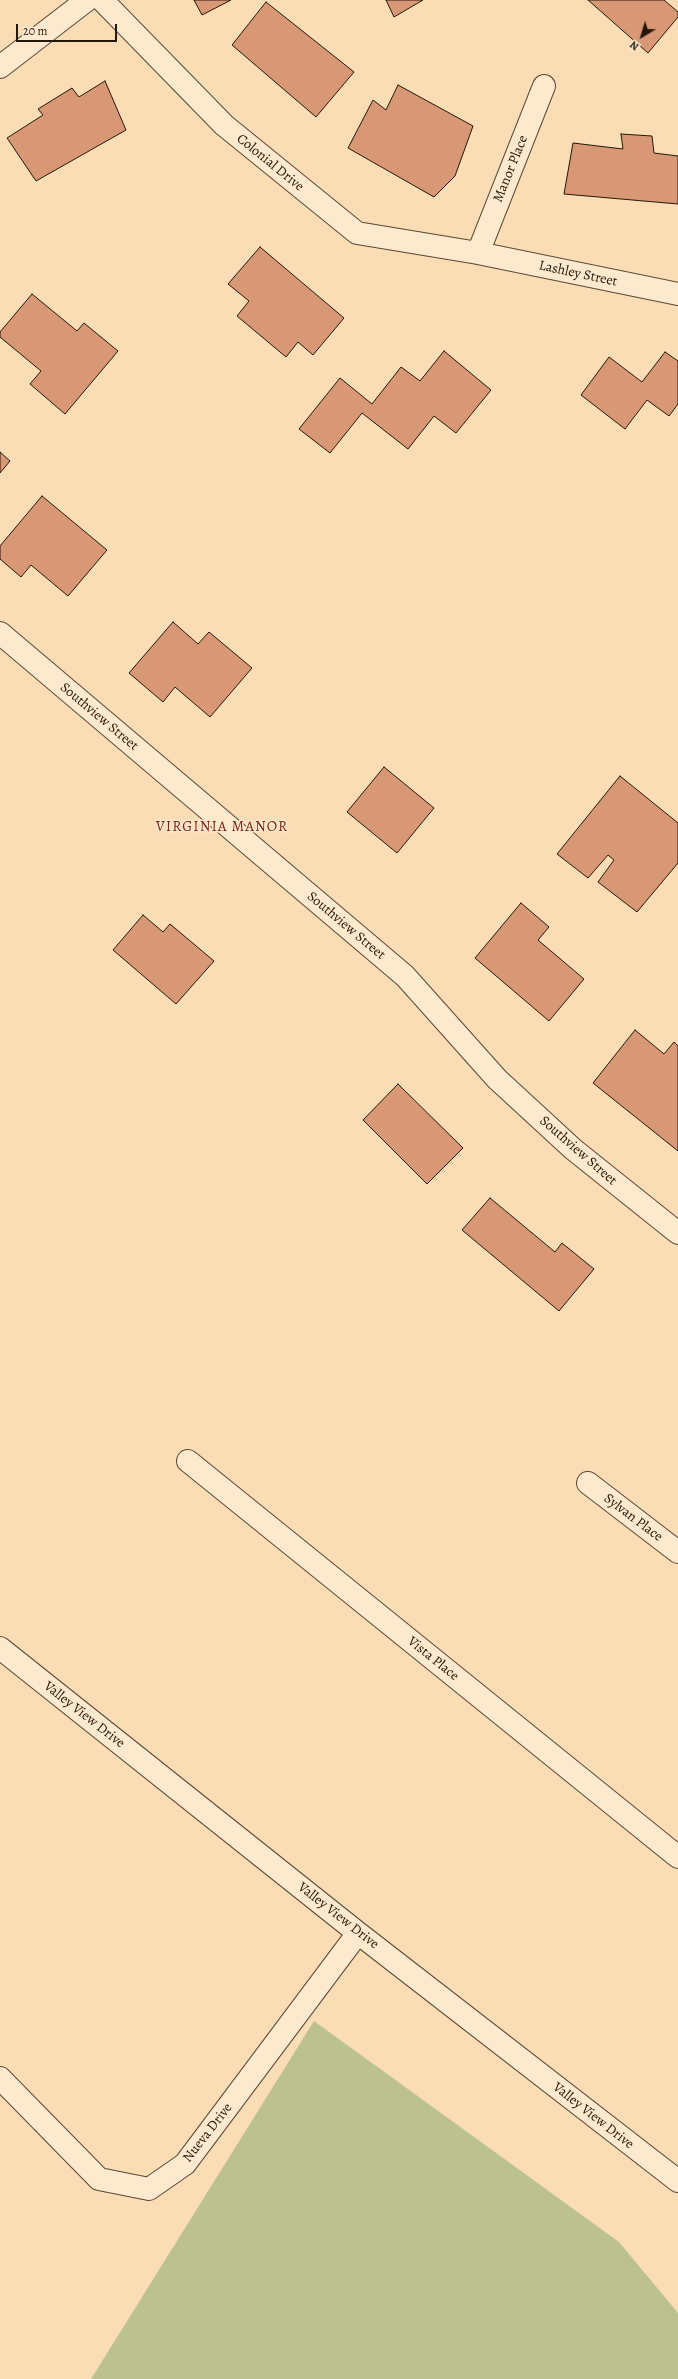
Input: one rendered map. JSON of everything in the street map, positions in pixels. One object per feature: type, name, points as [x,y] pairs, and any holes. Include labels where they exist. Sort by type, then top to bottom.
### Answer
[{"type":"street","points":[[0,67],[87,0]]},
{"type":"street","name":"Colonial Drive","points":[[102,0],[224,125],[357,233],[478,253]]},
{"type":"street","name":"Manor Place","points":[[478,253],[544,86]]},
{"type":"street","name":"Lashley Street","points":[[478,253],[678,294]]},
{"type":"street","name":"Southview Street","points":[[0,633],[405,976],[498,1079],[572,1149],[678,1233]]},
{"type":"street","name":"Vista Place","points":[[188,1461],[678,1857]]},
{"type":"street","name":"Sylvan Place","points":[[588,1484],[678,1552]]},
{"type":"street","name":"Valley View Drive","points":[[0,1648],[358,1933],[678,2181]]},
{"type":"street","name":"Nueva Drive","points":[[0,2078],[99,2179],[149,2189],[185,2164],[358,1933]]},
{"type":"green space","points":[[314,2021],[619,2242],[678,2313],[678,2379],[91,2379]]},
{"type":"building","points":[[194,0],[231,0],[202,15]]},
{"type":"building","points":[[386,0],[423,0],[394,17]]},
{"type":"building","points":[[588,0],[664,0],[678,12],[678,17],[648,53]]},
{"type":"building","points":[[266,2],[354,72],[316,117],[232,45]]},
{"type":"building","points":[[105,81],[126,130],[36,181],[7,138],[43,115],[38,109],[72,88],[79,97]]},
{"type":"building","points":[[398,85],[473,126],[455,176],[434,197],[348,148],[373,100],[386,110]]},
{"type":"building","points":[[621,134],[652,136],[654,153],[678,156],[678,204],[564,194],[573,143],[623,149]]},
{"type":"building","points":[[260,247],[344,318],[313,355],[298,342],[286,357],[237,316],[249,301],[228,284]]},
{"type":"building","points":[[32,294],[77,331],[84,323],[118,351],[65,414],[30,384],[41,371],[0,337],[0,332]]},
{"type":"building","points":[[444,351],[491,390],[456,433],[434,416],[408,449],[362,413],[330,453],[299,429],[340,378],[372,404],[401,367],[420,381]]},
{"type":"building","points":[[665,352],[678,361],[678,404],[669,416],[647,400],[625,429],[581,395],[609,357],[642,382]]},
{"type":"building","points":[[0,452],[10,461],[0,473]]},
{"type":"building","points":[[42,496],[107,550],[68,596],[31,565],[21,577],[0,559],[0,546]]},
{"type":"building","points":[[173,622],[198,644],[209,632],[252,668],[210,717],[175,687],[163,702],[129,673]]},
{"type":"building","points":[[384,767],[434,808],[397,853],[347,812]]},
{"type":"building","points":[[620,776],[678,823],[678,863],[637,912],[598,882],[614,860],[608,855],[588,878],[557,854]]},
{"type":"building","points":[[521,903],[549,927],[538,940],[584,979],[549,1021],[475,958]]},
{"type":"building","points":[[143,915],[163,932],[170,924],[214,961],[176,1004],[113,950]]},
{"type":"building","points":[[635,1030],[664,1054],[674,1042],[678,1046],[678,1151],[593,1083]]},
{"type":"building","points":[[398,1084],[463,1148],[427,1184],[363,1120]]},
{"type":"building","points":[[490,1198],[555,1252],[562,1243],[594,1269],[559,1311],[462,1230]]},
{"type":"district","name":"VIRGINIA MANOR","points":[[222,827]]}]
